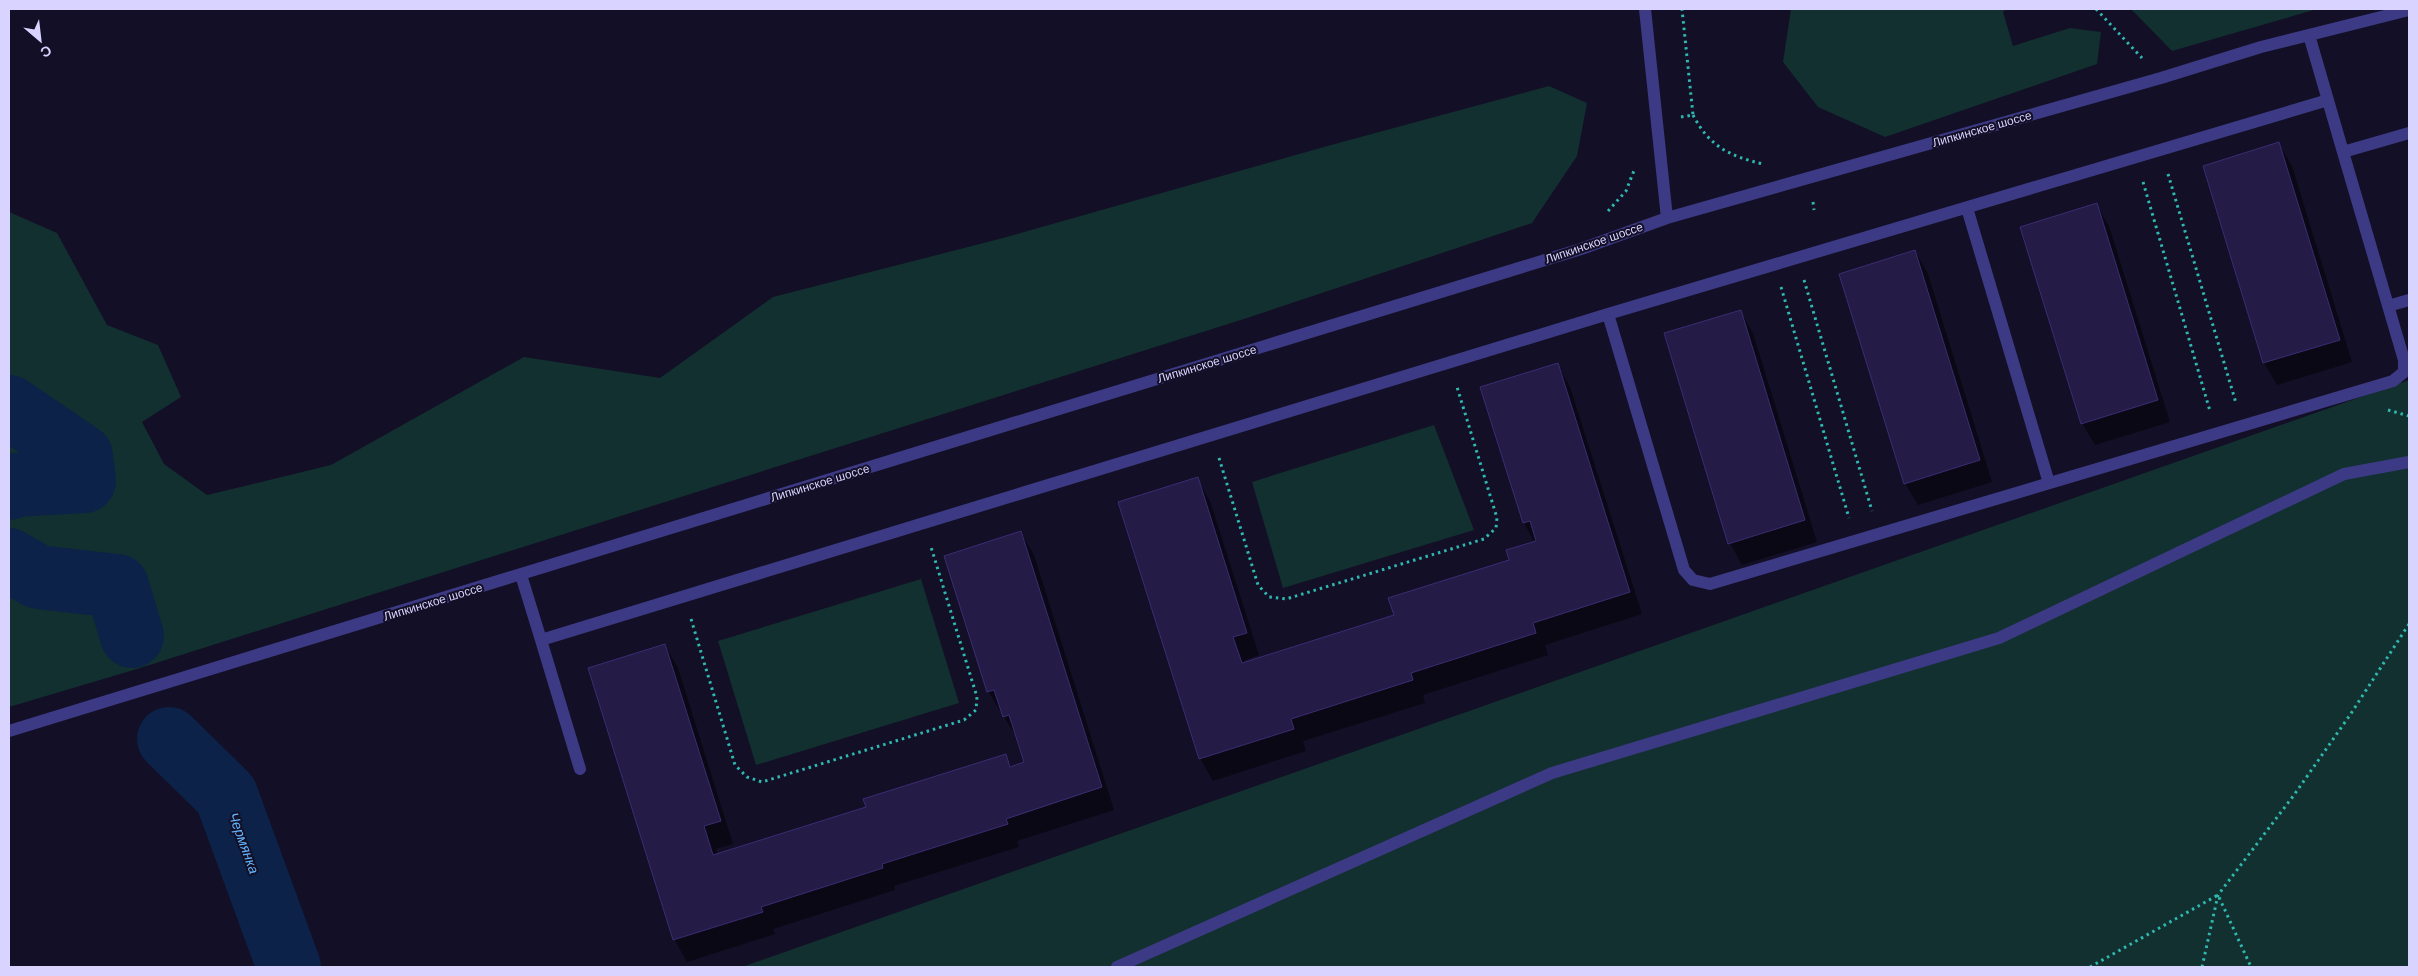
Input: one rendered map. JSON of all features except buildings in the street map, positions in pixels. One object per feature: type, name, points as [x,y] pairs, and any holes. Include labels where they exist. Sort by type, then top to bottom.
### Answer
[{"type":"street","points":[[1645,9],[1667,218]]},
{"type":"street","name":"Липкинское шоссе","points":[[9,731],[1581,249],[1667,218],[2161,78],[2261,47],[2409,10]]},
{"type":"street","points":[[1608,314],[1684,570],[1693,580],[1710,584],[2393,381],[2404,372],[2404,360],[2309,35]]},
{"type":"street","points":[[541,640],[1608,314],[2328,100]]},
{"type":"street","points":[[2343,152],[2409,133]]},
{"type":"street","points":[[1967,208],[2049,483]]},
{"type":"street","points":[[2388,306],[2409,300]]},
{"type":"street","points":[[1117,967],[1552,773],[2000,638],[2344,474],[2409,462]]},
{"type":"street","points":[[521,575],[580,769]]},
{"type":"path","points":[[1682,9],[1692,115],[1704,135],[1720,147],[1743,159],[1767,165]]},
{"type":"path","points":[[2096,9],[2161,78]]},
{"type":"path","points":[[1657,122],[1692,115]]},
{"type":"path","points":[[2161,150],[2243,425]]},
{"type":"path","points":[[2135,157],[2217,433]]},
{"type":"path","points":[[1606,214],[1626,191],[1638,162]]},
{"type":"path","points":[[1809,178],[1814,210]]},
{"type":"path","points":[[1797,258],[1879,534]]},
{"type":"path","points":[[1774,265],[1856,541]]},
{"type":"path","points":[[1212,435],[1258,585],[1270,597],[1286,599],[1484,539],[1496,528],[1497,518],[1450,362]]},
{"type":"path","points":[[684,596],[735,765],[746,778],[762,782],[964,720],[976,710],[977,697],[924,523]]},
{"type":"path","points":[[2090,967],[2218,895],[2294,795],[2350,715],[2409,624]]},
{"type":"path","points":[[2202,967],[2218,895]]},
{"type":"path","points":[[2218,895],[2251,967]]},
{"type":"green space","points":[[1791,9],[2006,9],[2003,12],[2013,46],[2070,28],[2101,32],[2097,64],[1885,137],[1818,107],[1783,62]]},
{"type":"green space","points":[[2131,9],[2317,9],[2172,51]]},
{"type":"green space","points":[[1549,86],[1587,103],[1577,156],[1532,223],[1247,318],[137,669],[9,707],[9,212],[57,233],[107,325],[158,345],[181,397],[142,422],[164,464],[207,495],[331,465],[524,357],[660,378],[773,297],[1003,238],[1331,145]]},
{"type":"green space","points":[[2409,380],[2409,967],[742,967]]},
{"type":"green space","points":[[1434,425],[1474,530],[1283,588],[1252,482]]},
{"type":"green space","points":[[921,579],[959,703],[756,765],[718,641]]},
{"type":"waterway","name":"Чермянка","points":[[9,407],[81,456],[84,481],[12,485],[9,488]]},
{"type":"waterway","name":"Чермянка","points":[[9,560],[38,577],[117,586],[132,636]]},
{"type":"waterway","name":"Чермянка","points":[[169,739],[226,795],[289,967]]}]
